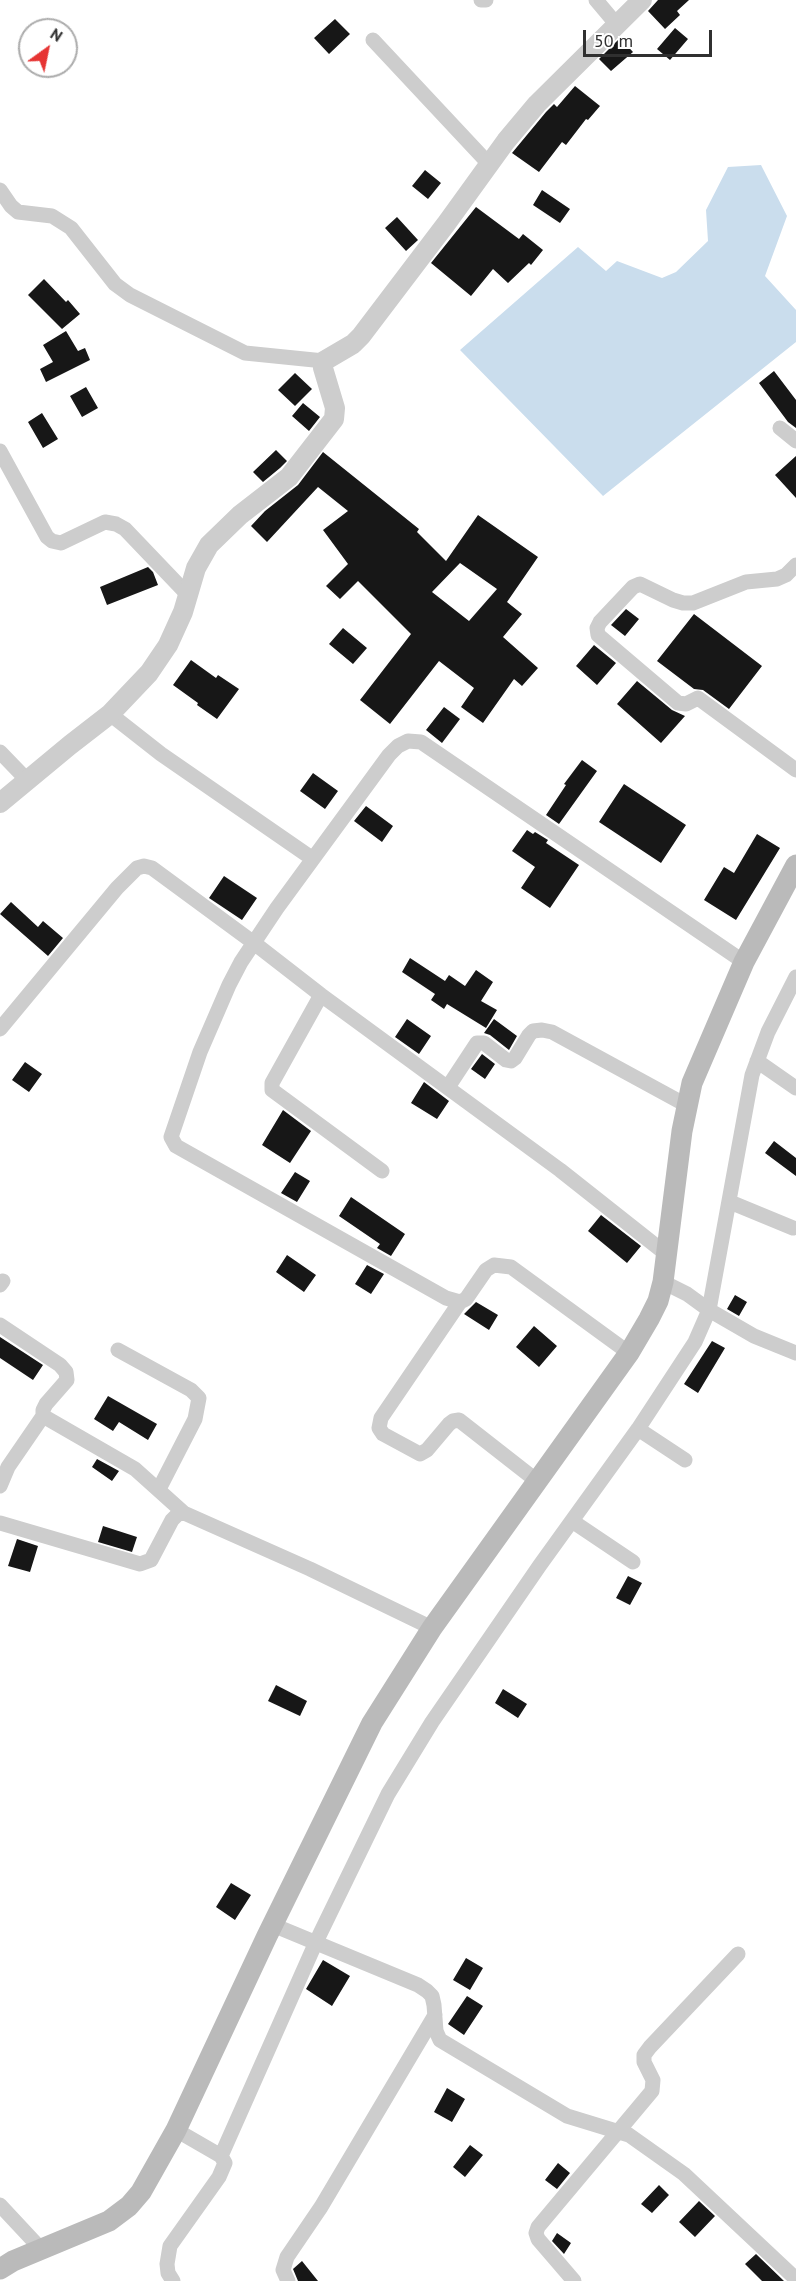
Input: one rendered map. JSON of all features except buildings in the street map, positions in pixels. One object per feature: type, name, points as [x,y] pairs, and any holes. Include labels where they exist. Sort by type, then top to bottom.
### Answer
[{"type":"main road","points":[[0,2269],[40,2249],[110,2221],[129,2206],[141,2192],[176,2130],[372,1723],[432,1628],[629,1353],[658,1300],[663,1282],[686,1105],[700,1061],[744,962],[796,865]]},
{"type":"street","points":[[481,0],[486,0]]},
{"type":"street","points":[[596,0],[616,25]]},
{"type":"street","points":[[0,190],[18,212],[52,216],[71,228],[115,284],[130,295],[245,352],[324,361],[344,350],[361,336],[489,164],[537,104],[642,0]]},
{"type":"street","points":[[373,40],[489,164]]},
{"type":"street","points":[[0,803],[70,744],[111,714],[149,673],[168,645],[189,596],[196,568],[209,545],[240,514],[289,477],[334,419],[335,408],[322,368],[324,361]]},
{"type":"street","points":[[780,428],[796,441]]},
{"type":"street","points":[[0,451],[46,537],[52,542],[61,543],[105,522],[116,524],[125,529],[189,596]]},
{"type":"street","points":[[796,565],[786,575],[777,579],[746,582],[693,603],[673,600],[640,584],[633,587],[597,628],[598,635],[678,703],[686,704],[698,698],[796,770]]},
{"type":"street","points":[[111,714],[160,753],[314,859]]},
{"type":"street","points":[[460,1302],[446,1298],[176,1146],[171,1137],[200,1052],[229,985],[254,943],[389,755],[398,746],[408,741],[421,742],[744,962]]},
{"type":"street","points":[[0,752],[28,781]]},
{"type":"street","points":[[0,1029],[117,888],[137,868],[144,866],[152,868],[560,1170],[666,1253]]},
{"type":"street","points":[[215,2153],[306,1938],[393,1785],[432,1722],[638,1429],[695,1342],[706,1307],[730,1202],[757,1061],[796,979]]},
{"type":"street","points":[[321,995],[272,1083],[272,1090],[382,1171]]},
{"type":"street","points":[[448,1087],[477,1043],[484,1043],[506,1060],[511,1061],[529,1035],[533,1031],[542,1030],[552,1032],[686,1105]]},
{"type":"street","points":[[757,1061],[796,1088]]},
{"type":"street","points":[[730,1202],[794,1228]]},
{"type":"street","points":[[537,1481],[459,1420],[453,1420],[427,1450],[420,1454],[383,1434],[379,1428],[381,1418],[460,1302],[466,1299],[486,1270],[494,1265],[511,1267],[629,1353]]},
{"type":"street","points":[[663,1282],[687,1294],[754,1336],[796,1353]]},
{"type":"street","points":[[0,1325],[60,1365],[66,1372],[67,1380],[46,1404],[43,1416],[8,1467],[0,1486]]},
{"type":"street","points":[[118,1350],[192,1390],[199,1398],[195,1419],[159,1489]]},
{"type":"street","points":[[43,1416],[135,1469],[184,1513],[310,1569],[432,1628]]},
{"type":"street","points":[[638,1429],[685,1460]]},
{"type":"street","points":[[0,1523],[140,1564],[151,1560],[172,1520],[178,1514],[184,1513]]},
{"type":"street","points":[[572,1521],[633,1562]]},
{"type":"street","points":[[273,1925],[418,1985],[432,1996],[435,2031],[440,2040],[567,2116],[629,2135],[684,2174],[796,2279]]},
{"type":"street","points":[[574,2281],[538,2239],[536,2234],[541,2223],[652,2091],[653,2080],[644,2062],[644,2055],[738,1954]]},
{"type":"street","points":[[288,2281],[283,2270],[287,2257],[321,2207],[435,2015]]},
{"type":"street","points":[[173,2281],[166,2264],[171,2246],[219,2176],[225,2163],[215,2153],[176,2130]]},
{"type":"street","points":[[0,2205],[40,2249]]},
{"type":"water","points":[[761,165],[787,216],[765,276],[796,310],[796,342],[603,496],[460,350],[578,247],[606,271],[617,261],[662,278],[676,272],[708,241],[706,210],[728,167]]}]
